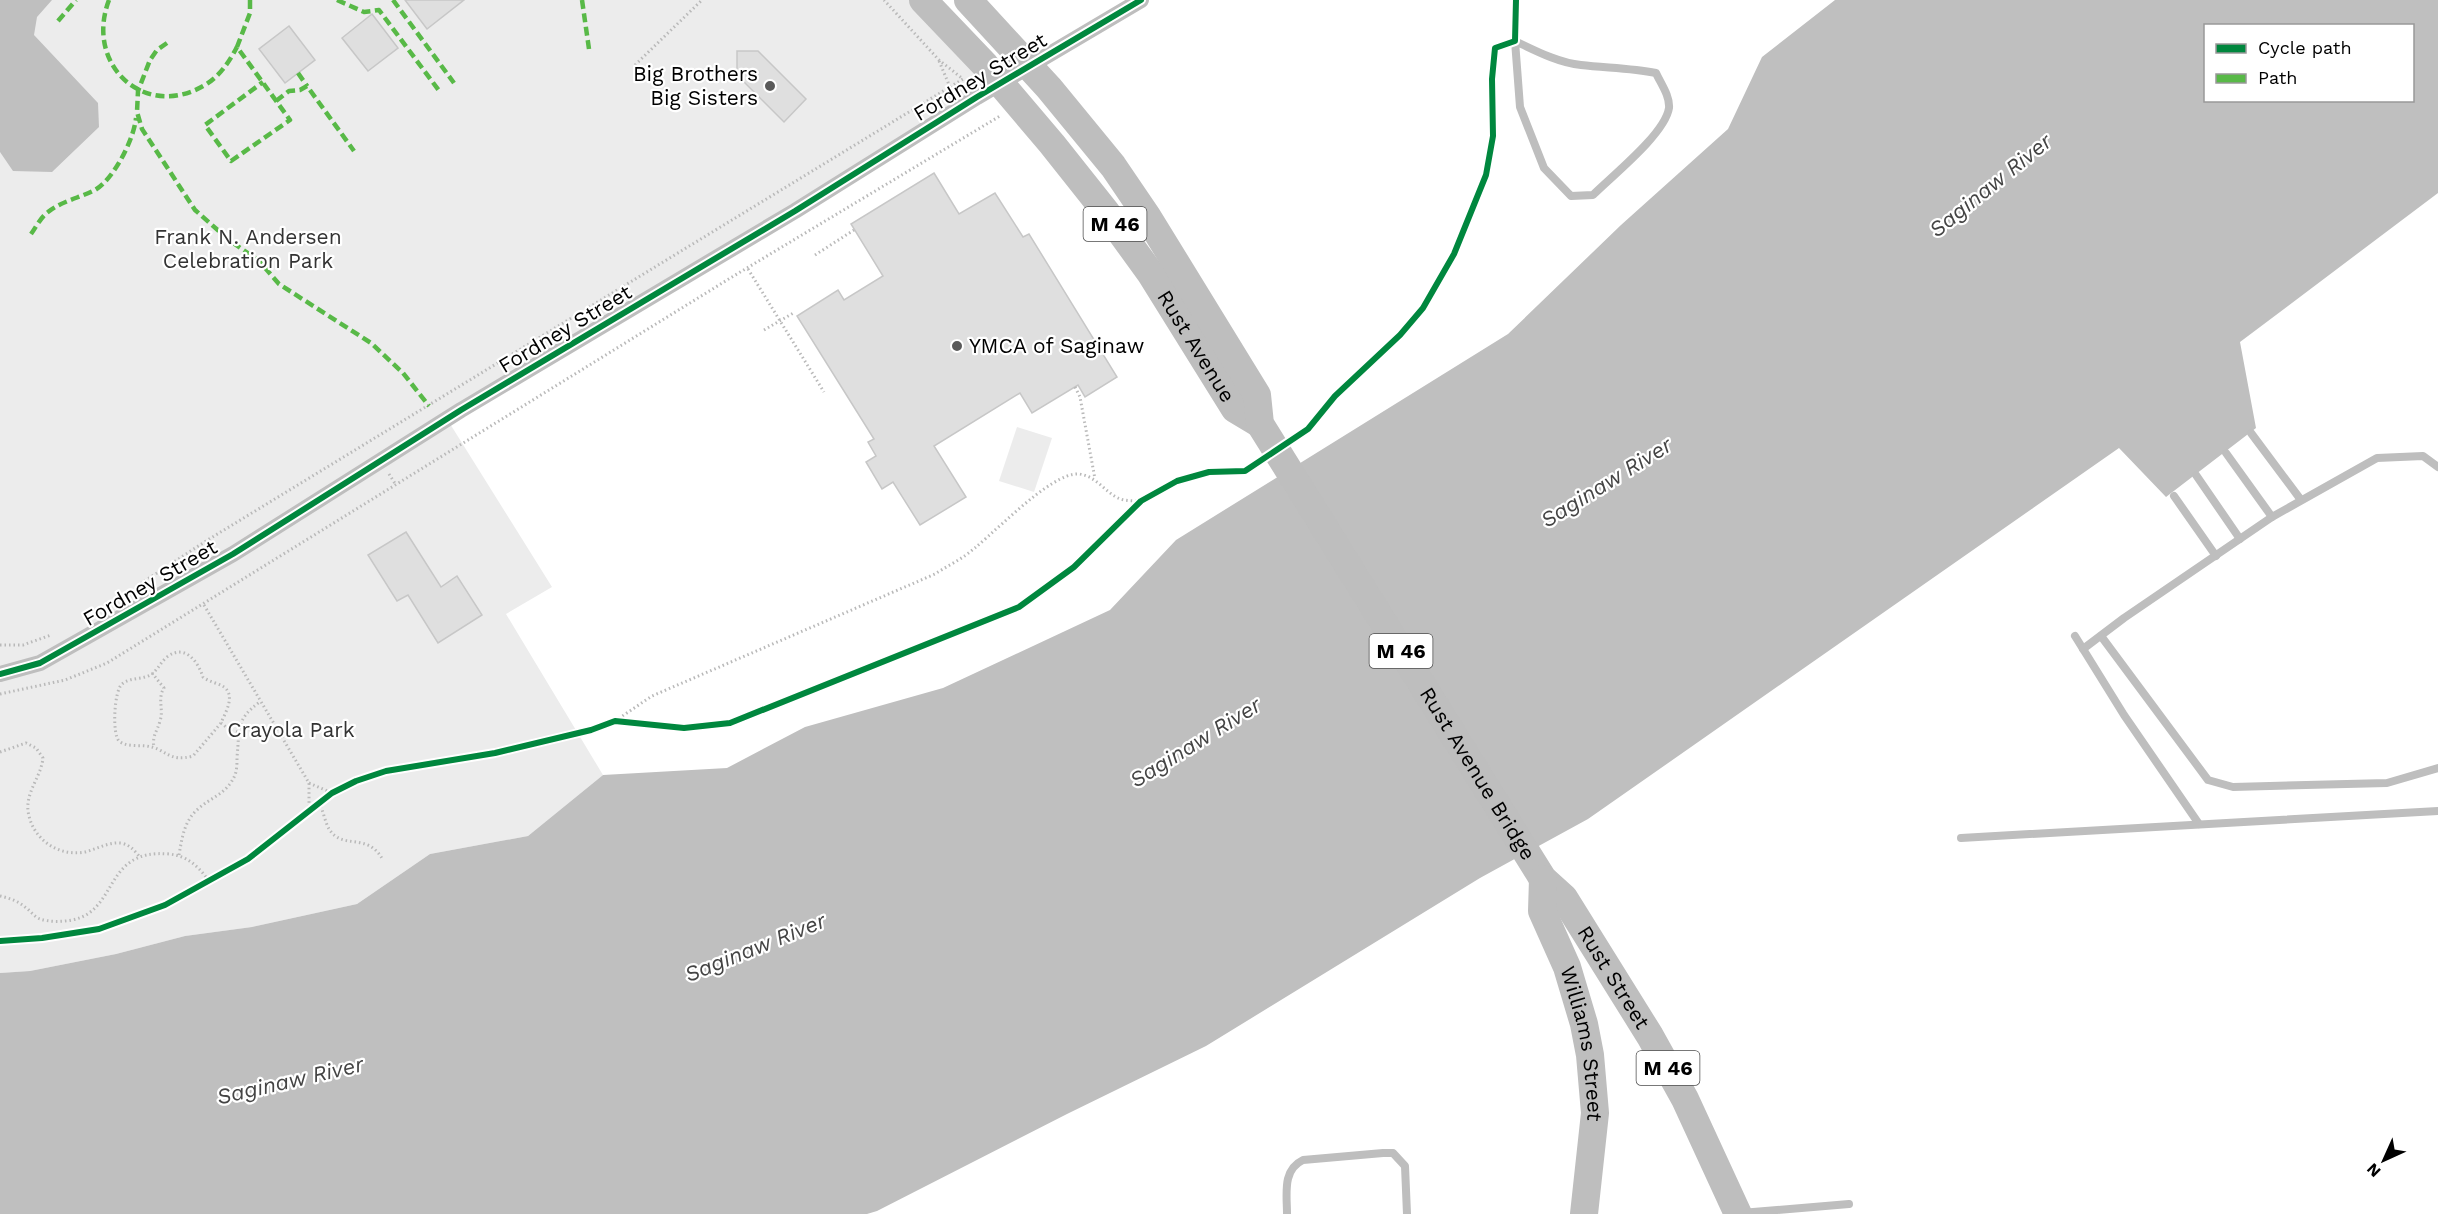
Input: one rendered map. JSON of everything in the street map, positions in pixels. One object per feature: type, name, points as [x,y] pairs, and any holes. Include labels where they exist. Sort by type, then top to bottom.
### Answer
[{"type":"highway","name":"Rust Avenue","points":[[923,0],[1003,98],[1053,144],[1128,242],[1171,304],[1235,409],[1260,424]]},
{"type":"highway","name":"Rust Avenue","points":[[968,0],[1030,67],[1093,141],[1148,216],[1257,395],[1260,424]]},
{"type":"highway","name":"Rust Avenue Bridge","points":[[1260,424],[1543,879]]},
{"type":"highway","name":"Rust Street","points":[[1543,879],[1564,898],[1650,1036],[1698,1126],[1737,1214]]},
{"type":"highway","name":"Williams Street","points":[[1543,879],[1542,911],[1567,967],[1584,1024],[1590,1055],[1595,1113],[1584,1214]]},
{"type":"street","name":"Fordney Street","points":[[0,674],[40,663],[233,554],[461,410],[795,211],[1003,98],[1030,67],[1141,0]]},
{"type":"street","points":[[1728,1214],[1737,1214]]},
{"type":"lane","points":[[1515,41],[1544,54],[1579,65],[1634,68],[1656,74],[1666,94],[1669,108],[1659,131],[1593,195],[1571,196],[1544,168],[1520,108],[1515,41],[1516,0]]},
{"type":"lane","points":[[2251,433],[2301,500]]},
{"type":"lane","points":[[2226,453],[2272,517]]},
{"type":"lane","points":[[2084,649],[2272,517],[2377,458],[2423,456],[2438,467]]},
{"type":"lane","points":[[2196,475],[2240,539]]},
{"type":"lane","points":[[2174,496],[2216,556]]},
{"type":"lane","points":[[2075,636],[2124,715],[2199,824]]},
{"type":"lane","points":[[2102,636],[2208,780],[2233,787],[2387,783],[2438,768]]},
{"type":"lane","points":[[1961,838],[2438,811]]},
{"type":"lane","points":[[1287,1214],[1286,1183],[1295,1164],[1303,1160],[1393,1153],[1405,1166],[1407,1214]]},
{"type":"lane","points":[[1737,1214],[1849,1204]]},
{"type":"path","points":[[635,65],[702,0]]},
{"type":"path","points":[[136,587],[207,541],[963,79],[939,60],[884,0]]},
{"type":"path","points":[[939,60],[950,87]]},
{"type":"path","points":[[0,694],[65,680],[107,663],[747,268],[970,135],[1003,98]]},
{"type":"path","points":[[814,255],[854,230]]},
{"type":"path","points":[[747,268],[824,393]]},
{"type":"path","points":[[764,330],[795,312]]},
{"type":"path","points":[[1075,387],[1080,397],[1095,479],[1104,490],[1120,500],[1141,501]]},
{"type":"path","points":[[607,724],[652,696],[935,574],[964,557],[1042,490],[1062,479],[1076,474],[1095,479]]},
{"type":"path","points":[[1132,510],[1150,496]]},
{"type":"path","points":[[204,605],[309,783],[309,812]]},
{"type":"path","points":[[0,645],[23,645],[57,632]]},
{"type":"path","points":[[182,653],[192,656],[198,662],[203,677],[225,688],[229,693],[229,705],[221,723],[193,756],[171,758],[154,748],[127,745],[119,741],[115,731],[116,695],[118,689],[129,680],[152,673],[171,654],[182,653]]},
{"type":"path","points":[[152,673],[164,688],[160,695],[160,720],[152,735],[154,748]]},
{"type":"path","points":[[179,855],[182,833],[190,817],[199,807],[217,798],[236,774],[238,732],[246,712],[261,701]]},
{"type":"path","points":[[615,721],[626,722]]},
{"type":"path","points":[[221,723],[231,731],[238,732]]},
{"type":"path","points":[[0,752],[26,743],[36,748],[43,758],[42,770],[29,796],[28,811],[42,840],[54,849],[70,853],[85,852],[112,843],[131,847],[139,856]]},
{"type":"path","points":[[309,783],[332,793]]},
{"type":"path","points":[[300,819],[319,802],[340,789]]},
{"type":"path","points":[[319,802],[329,828],[338,837],[351,842],[364,842],[377,849],[383,860]]},
{"type":"path","points":[[0,896],[23,905],[39,919],[75,920],[92,910],[102,900],[122,867],[139,856],[159,853],[179,855],[199,867],[208,881]]},
{"type":"path","points":[[200,886],[218,876]]},
{"type":"green space","name":"Frank N. Andersen Celebration Park","points":[[0,0],[923,0],[1001,84],[447,419],[552,587],[506,614],[603,775],[528,836],[430,854],[357,904],[252,927],[185,936],[116,954],[30,971],[0,973]]},
{"type":"green space","points":[[1017,427],[1052,438],[1034,492],[999,481]]},
{"type":"water","points":[[0,0],[52,0],[37,17],[34,35],[98,103],[99,127],[52,172],[13,171],[0,152]]},
{"type":"water","name":"Saginaw River","points":[[1835,0],[2438,0],[2438,193],[2240,342],[2256,428],[2166,497],[2119,448],[1588,819],[1480,878],[1206,1046],[877,1211],[867,1214],[0,1214],[0,973],[30,971],[116,954],[185,936],[252,927],[357,904],[430,854],[528,836],[603,775],[727,768],[805,727],[943,688],[1110,610],[1176,540],[1508,334],[1621,225],[1728,129],[1762,57]]},
{"type":"building","points":[[405,0],[464,0],[427,29]]},
{"type":"building","points":[[372,14],[398,48],[368,71],[342,38]]},
{"type":"building","points":[[289,26],[315,60],[285,83],[259,49]]},
{"type":"building","name":"Big Brothers Big Sisters","points":[[737,51],[758,51],[806,99],[784,122],[737,75]]},
{"type":"building","name":"YMCA of Saginaw","points":[[934,173],[959,214],[995,193],[1023,237],[1029,234],[1117,377],[1085,397],[1078,385],[1032,413],[1020,393],[934,446],[966,497],[920,525],[893,482],[882,489],[866,462],[876,456],[868,442],[874,439],[797,316],[838,290],[844,300],[883,276],[851,224]]},
{"type":"building","points":[[406,532],[441,587],[457,576],[482,615],[438,643],[408,595],[397,601],[368,555]]},
{"type":"marked path","points":[[58,21],[76,0]]},
{"type":"marked path","points":[[109,0],[103,24],[105,46],[113,65],[125,80],[142,91],[161,96],[183,94],[205,85],[224,68],[237,47]]},
{"type":"marked path","points":[[250,0],[250,13],[237,47],[290,120],[231,161],[205,125],[263,82]]},
{"type":"marked path","points":[[337,0],[364,12],[379,10],[440,92]]},
{"type":"marked path","points":[[393,0],[454,83]]},
{"type":"marked path","points":[[582,0],[589,49]]},
{"type":"marked path","points":[[167,43],[157,50],[150,60],[138,91],[137,112],[142,129],[195,210],[229,240],[259,261],[279,284],[371,343],[403,373],[429,406]]},
{"type":"marked path","points":[[298,73],[307,86]]},
{"type":"marked path","points":[[276,101],[289,91],[300,90],[307,86],[354,151]]},
{"type":"marked path","points":[[31,234],[41,219],[53,208],[102,185],[122,158],[136,118]]},
{"type":"cycle path","points":[[0,674],[40,663],[233,554],[461,410],[795,211],[977,97],[1141,0]]},
{"type":"cycle path","points":[[0,941],[42,938],[99,929],[165,905],[248,859],[332,793],[356,781],[386,771],[495,753],[591,730],[615,721],[684,728],[730,723],[1019,607],[1074,567],[1141,501],[1177,481],[1209,472],[1245,471],[1308,429],[1335,396],[1400,335],[1423,308],[1454,254],[1486,175],[1493,136],[1492,79],[1495,48],[1515,41],[1516,0]]},
{"type":"place","name":"Big Brothers Big Sisters","points":[[770,86]]},
{"type":"place","name":"YMCA of Saginaw","points":[[957,346]]},
{"type":"park label","name":"Crayola Park","points":[[291,730]]}]
